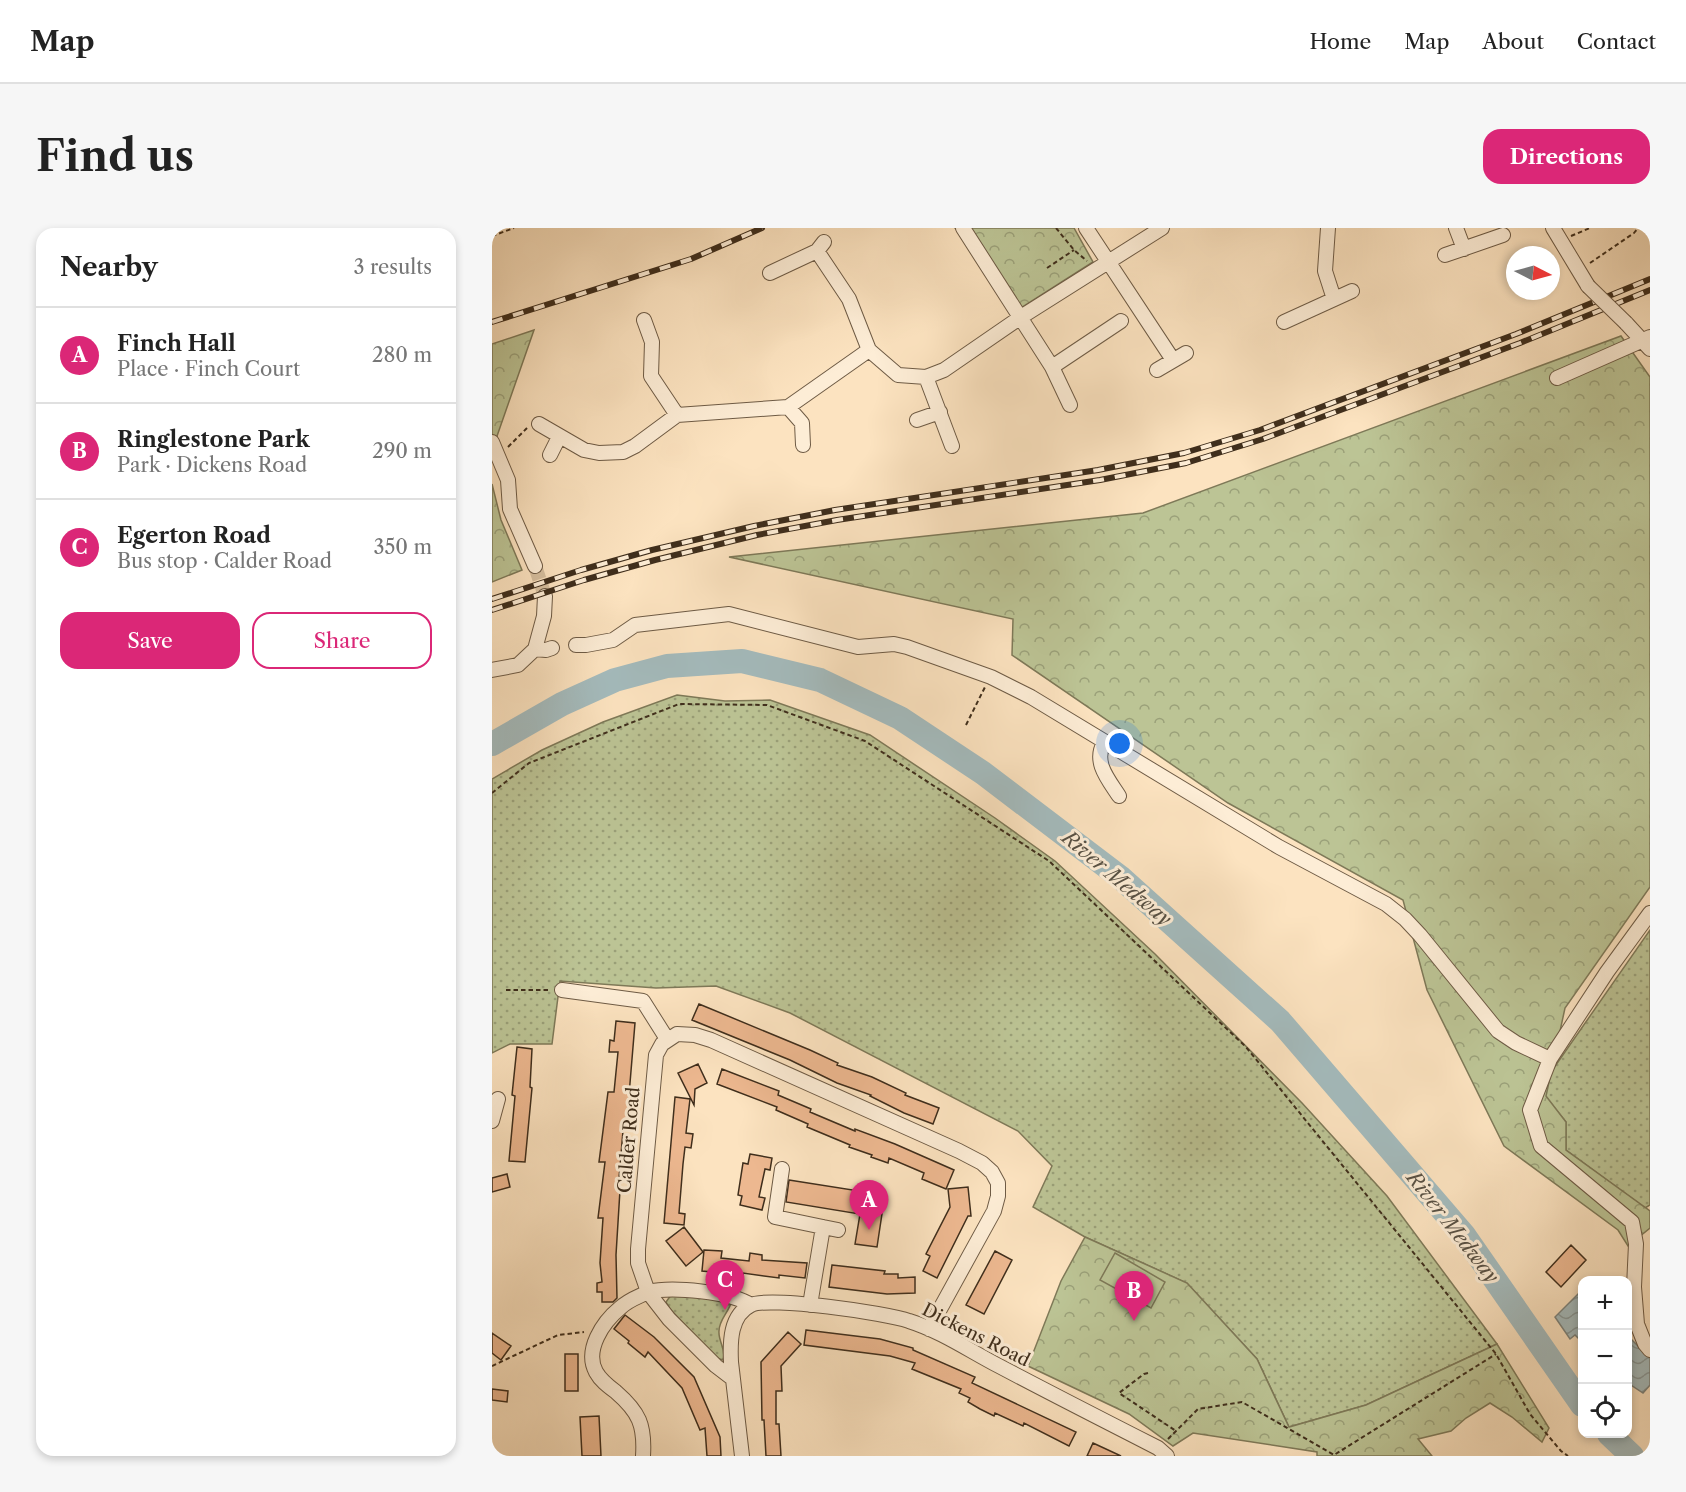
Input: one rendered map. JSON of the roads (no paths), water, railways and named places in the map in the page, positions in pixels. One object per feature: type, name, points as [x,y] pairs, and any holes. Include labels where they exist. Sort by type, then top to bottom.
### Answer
[{"type":"street","points":[[963,228],[1052,367],[1070,405]]},
{"type":"street","points":[[1086,228],[1173,360]]},
{"type":"street","points":[[770,273],[816,250],[849,299],[869,350],[898,375],[926,377],[944,370],[1021,317],[1162,228]]},
{"type":"street","points":[[1328,228],[1325,271],[1334,299]]},
{"type":"street","points":[[1456,228],[1464,249]]},
{"type":"street","points":[[1556,234],[1588,286],[1647,342],[1557,378]]},
{"type":"street","points":[[1445,255],[1503,235]]},
{"type":"street","points":[[1284,322],[1352,291]]},
{"type":"street","points":[[644,320],[652,342],[651,376],[676,415]]},
{"type":"street","points":[[1052,367],[1121,321]]},
{"type":"street","points":[[538,424],[584,450],[599,453],[623,452],[635,446],[676,415],[788,407],[869,350]]},
{"type":"street","points":[[1157,370],[1186,353]]},
{"type":"street","points":[[926,377],[952,446]]},
{"type":"street","points":[[788,407],[802,423],[802,445]]},
{"type":"street","points":[[917,420],[940,412]]},
{"type":"street","points":[[550,455],[559,437]]},
{"type":"street","points":[[492,442],[500,456],[508,480],[510,509],[535,566]]},
{"type":"street","points":[[492,670],[518,665],[535,649],[544,616],[545,596]]},
{"type":"street","points":[[576,645],[613,640],[635,625],[729,614],[858,647],[898,645],[991,677],[1031,698],[1279,847],[1386,904],[1420,935],[1498,1031],[1516,1043],[1550,1059]]},
{"type":"street","points":[[535,649],[552,648]]},
{"type":"street","points":[[1104,742],[1100,760],[1104,773],[1119,796]]},
{"type":"street","points":[[1650,913],[1607,972],[1550,1059],[1530,1110],[1541,1146],[1632,1222],[1643,1246],[1634,1287],[1637,1324],[1650,1350]]},
{"type":"street","points":[[562,990],[643,1001],[667,1039],[684,1034],[711,1040],[959,1151],[982,1163],[992,1172],[999,1189],[994,1211],[929,1329]]},
{"type":"street","name":"Calder Road","points":[[667,1039],[658,1050],[655,1061],[638,1249],[639,1269],[648,1292],[669,1319],[716,1366],[734,1379]]},
{"type":"street","points":[[492,1120],[498,1099]]},
{"type":"street","points":[[782,1169],[775,1218],[838,1230]]},
{"type":"street","points":[[810,1305],[823,1227]]},
{"type":"street","points":[[643,1456],[644,1437],[637,1415],[627,1401],[601,1379],[592,1364],[592,1351],[601,1330],[619,1309],[648,1292],[667,1289],[739,1298],[751,1305],[741,1313],[733,1329],[730,1348],[742,1456]]},
{"type":"street","name":"Dickens Road","points":[[751,1305],[774,1301],[894,1316],[929,1329],[1162,1452]]},
{"type":"water","points":[[1578,1294],[1578,1338],[1575,1335],[1570,1339],[1555,1317]]},
{"type":"water","points":[[1632,1340],[1650,1358],[1650,1385],[1643,1393],[1632,1386]]},
{"type":"waterway","name":"River Medway","points":[[492,744],[562,704],[615,680],[667,666],[742,661],[820,680],[900,718],[983,773],[1120,877],[1280,1021],[1464,1235],[1578,1399]]},
{"type":"waterway","name":"River Medway","points":[[1613,1438],[1632,1456]]},
{"type":"tunnel","points":[[535,566],[545,596]]},
{"type":"railway","points":[[492,322],[691,259],[762,228]]},
{"type":"railway","points":[[492,599],[652,550],[754,526],[835,510],[1098,470],[1184,453],[1260,430],[1516,334],[1650,279]]},
{"type":"railway","points":[[492,610],[584,580],[757,535],[837,520],[1100,480],[1186,463],[1263,439],[1520,343],[1650,290]]},
{"type":"place","name":"Finch Hall","points":[[869,1230]]},
{"type":"place","name":"Egerton Road","points":[[725,1310]]},
{"type":"place","name":"Ringlestone Park","points":[[1134,1321]]}]
